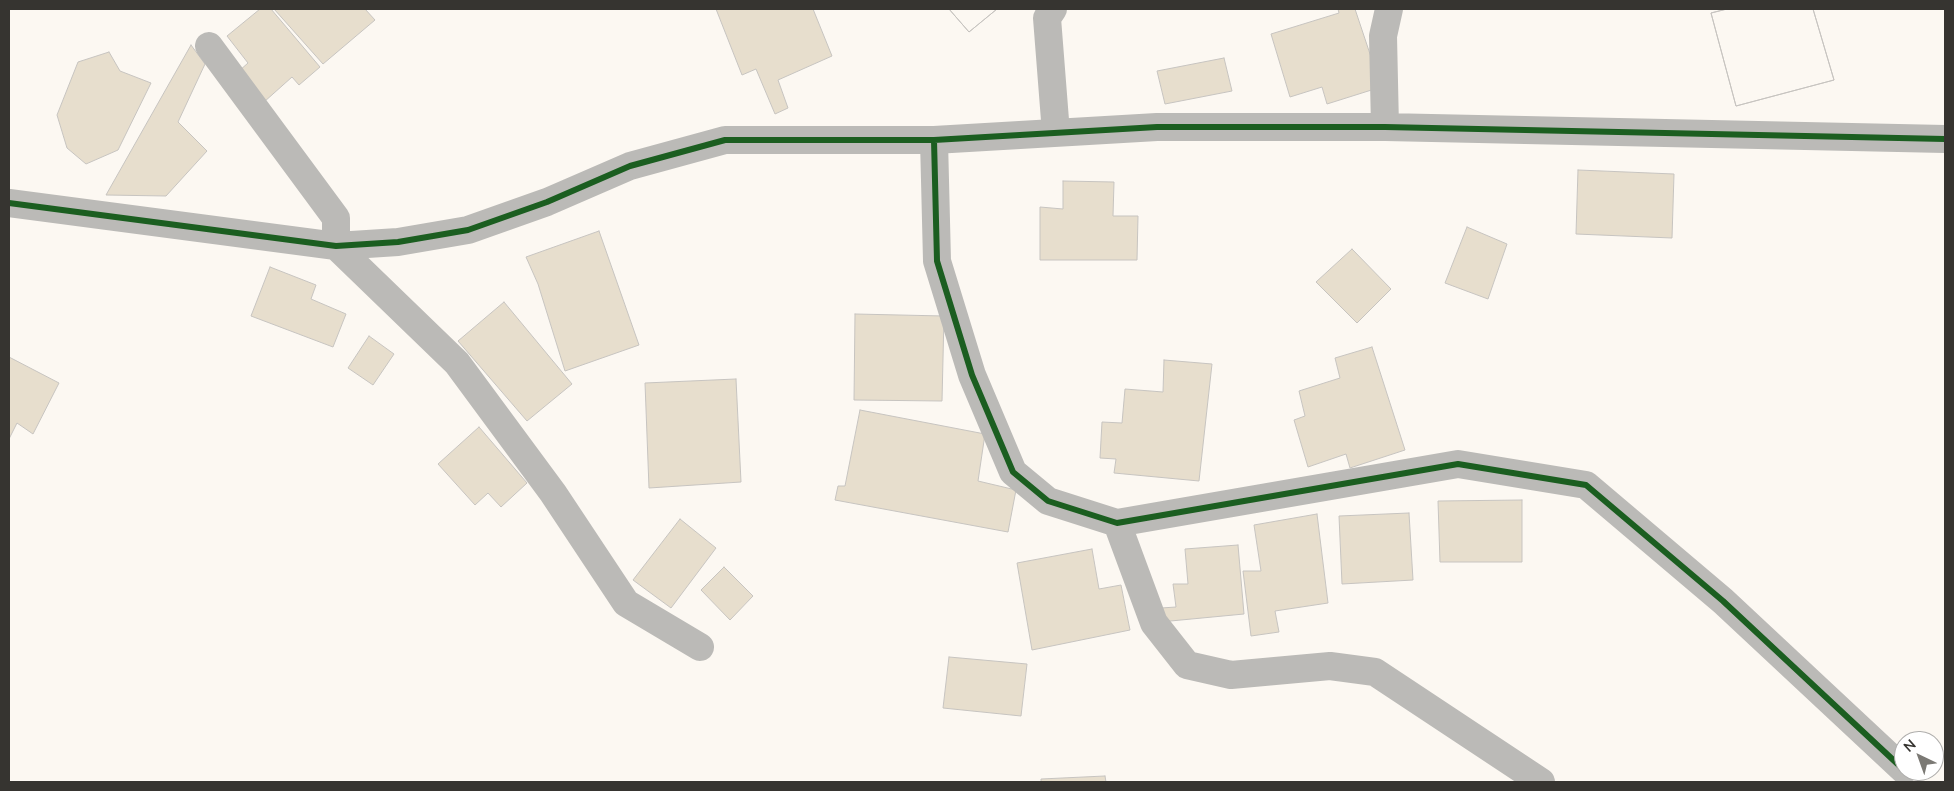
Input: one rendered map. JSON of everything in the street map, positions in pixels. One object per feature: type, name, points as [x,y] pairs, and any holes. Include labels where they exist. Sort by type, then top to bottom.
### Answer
[{"type":"street","points":[[1054,9],[1047,18],[1056,133]]},
{"type":"street","points":[[1385,127],[1383,36],[1389,9]]},
{"type":"street","points":[[209,46],[336,218],[336,246],[457,363],[553,493],[626,603],[700,647]]},
{"type":"street","points":[[9,203],[336,246],[398,242],[468,230],[547,202],[630,166],[725,140],[934,140],[1157,127],[1385,127],[1945,139]]},
{"type":"street","points":[[934,140],[937,261],[972,375],[1013,472],[1048,501],[1116,523],[1458,464],[1586,484],[1723,601],[1894,762]]},
{"type":"street","points":[[1116,523],[1154,623],[1187,664],[1230,675],[1330,666],[1375,672],[1541,782]]},
{"type":"building","points":[[260,9],[271,9],[320,67],[299,85],[292,77],[264,102],[239,71],[248,63],[227,36]]},
{"type":"building","points":[[274,9],[365,9],[375,20],[323,64]]},
{"type":"building","points":[[716,9],[813,9],[832,56],[778,80],[788,108],[775,114],[756,69],[742,75]]},
{"type":"building","points":[[949,9],[997,9],[969,32]]},
{"type":"building","points":[[949,9],[997,9],[969,32]]},
{"type":"building","points":[[1338,9],[1355,9],[1381,87],[1327,104],[1322,87],[1290,97],[1271,34],[1339,13]]},
{"type":"building","points":[[1727,9],[1813,9],[1834,80],[1736,106],[1711,13]]},
{"type":"building","points":[[1727,9],[1813,9],[1834,80],[1736,106],[1711,13]]},
{"type":"building","points":[[191,45],[205,64],[178,122],[207,151],[166,196],[106,195]]},
{"type":"building","points":[[109,52],[120,71],[151,83],[118,150],[86,164],[67,148],[57,115],[78,62]]},
{"type":"building","points":[[1224,58],[1232,91],[1165,104],[1157,71]]},
{"type":"building","points":[[1578,170],[1674,174],[1672,238],[1576,234]]},
{"type":"building","points":[[1063,181],[1114,182],[1113,216],[1138,216],[1137,260],[1040,260],[1040,207],[1063,209]]},
{"type":"building","points":[[1467,227],[1507,244],[1488,299],[1445,283]]},
{"type":"building","points":[[599,231],[639,345],[565,371],[538,284],[526,257]]},
{"type":"building","points":[[1352,249],[1391,289],[1357,323],[1316,282]]},
{"type":"building","points":[[270,267],[316,285],[311,299],[346,314],[333,347],[251,316]]},
{"type":"building","points":[[504,302],[572,384],[527,421],[458,341]]},
{"type":"building","points":[[855,314],[944,316],[942,401],[854,400]]},
{"type":"building","points":[[369,336],[394,354],[373,385],[348,368]]},
{"type":"building","points":[[1372,347],[1405,450],[1350,468],[1346,454],[1308,467],[1294,420],[1305,416],[1299,391],[1340,378],[1335,358]]},
{"type":"building","points":[[9,357],[59,383],[33,434],[17,423],[9,439]]},
{"type":"building","points":[[1164,360],[1212,364],[1199,481],[1114,473],[1116,459],[1100,458],[1102,422],[1122,423],[1125,389],[1163,392]]},
{"type":"building","points":[[736,379],[741,482],[649,488],[645,383]]},
{"type":"building","points":[[860,410],[985,434],[978,481],[1016,490],[1008,532],[835,500],[838,486],[845,486]]},
{"type":"building","points":[[479,427],[527,483],[501,507],[488,493],[475,505],[438,464]]},
{"type":"building","points":[[1522,500],[1522,562],[1440,562],[1438,501]]},
{"type":"building","points":[[1409,513],[1413,580],[1342,584],[1339,516]]},
{"type":"building","points":[[1317,514],[1328,603],[1275,611],[1279,632],[1251,636],[1243,571],[1261,571],[1254,525]]},
{"type":"building","points":[[680,519],[716,548],[671,608],[633,580]]},
{"type":"building","points":[[1238,545],[1244,614],[1160,622],[1161,608],[1176,607],[1173,584],[1188,584],[1185,549]]},
{"type":"building","points":[[1092,549],[1099,589],[1121,585],[1130,630],[1032,650],[1017,563]]},
{"type":"building","points":[[724,567],[753,596],[730,620],[701,590]]},
{"type":"building","points":[[949,657],[1027,664],[1021,716],[943,708]]},
{"type":"building","points":[[1105,776],[1106,782],[1041,782],[1041,779]]},
{"type":"cycle path","points":[[9,203],[336,246],[398,242],[468,230],[547,202],[630,166],[725,140],[934,140],[1157,127],[1385,127],[1945,139]]},
{"type":"cycle path","points":[[934,140],[937,261],[972,375],[1013,472],[1048,501],[1117,523],[1458,464],[1586,485],[1723,601],[1894,761]]}]
